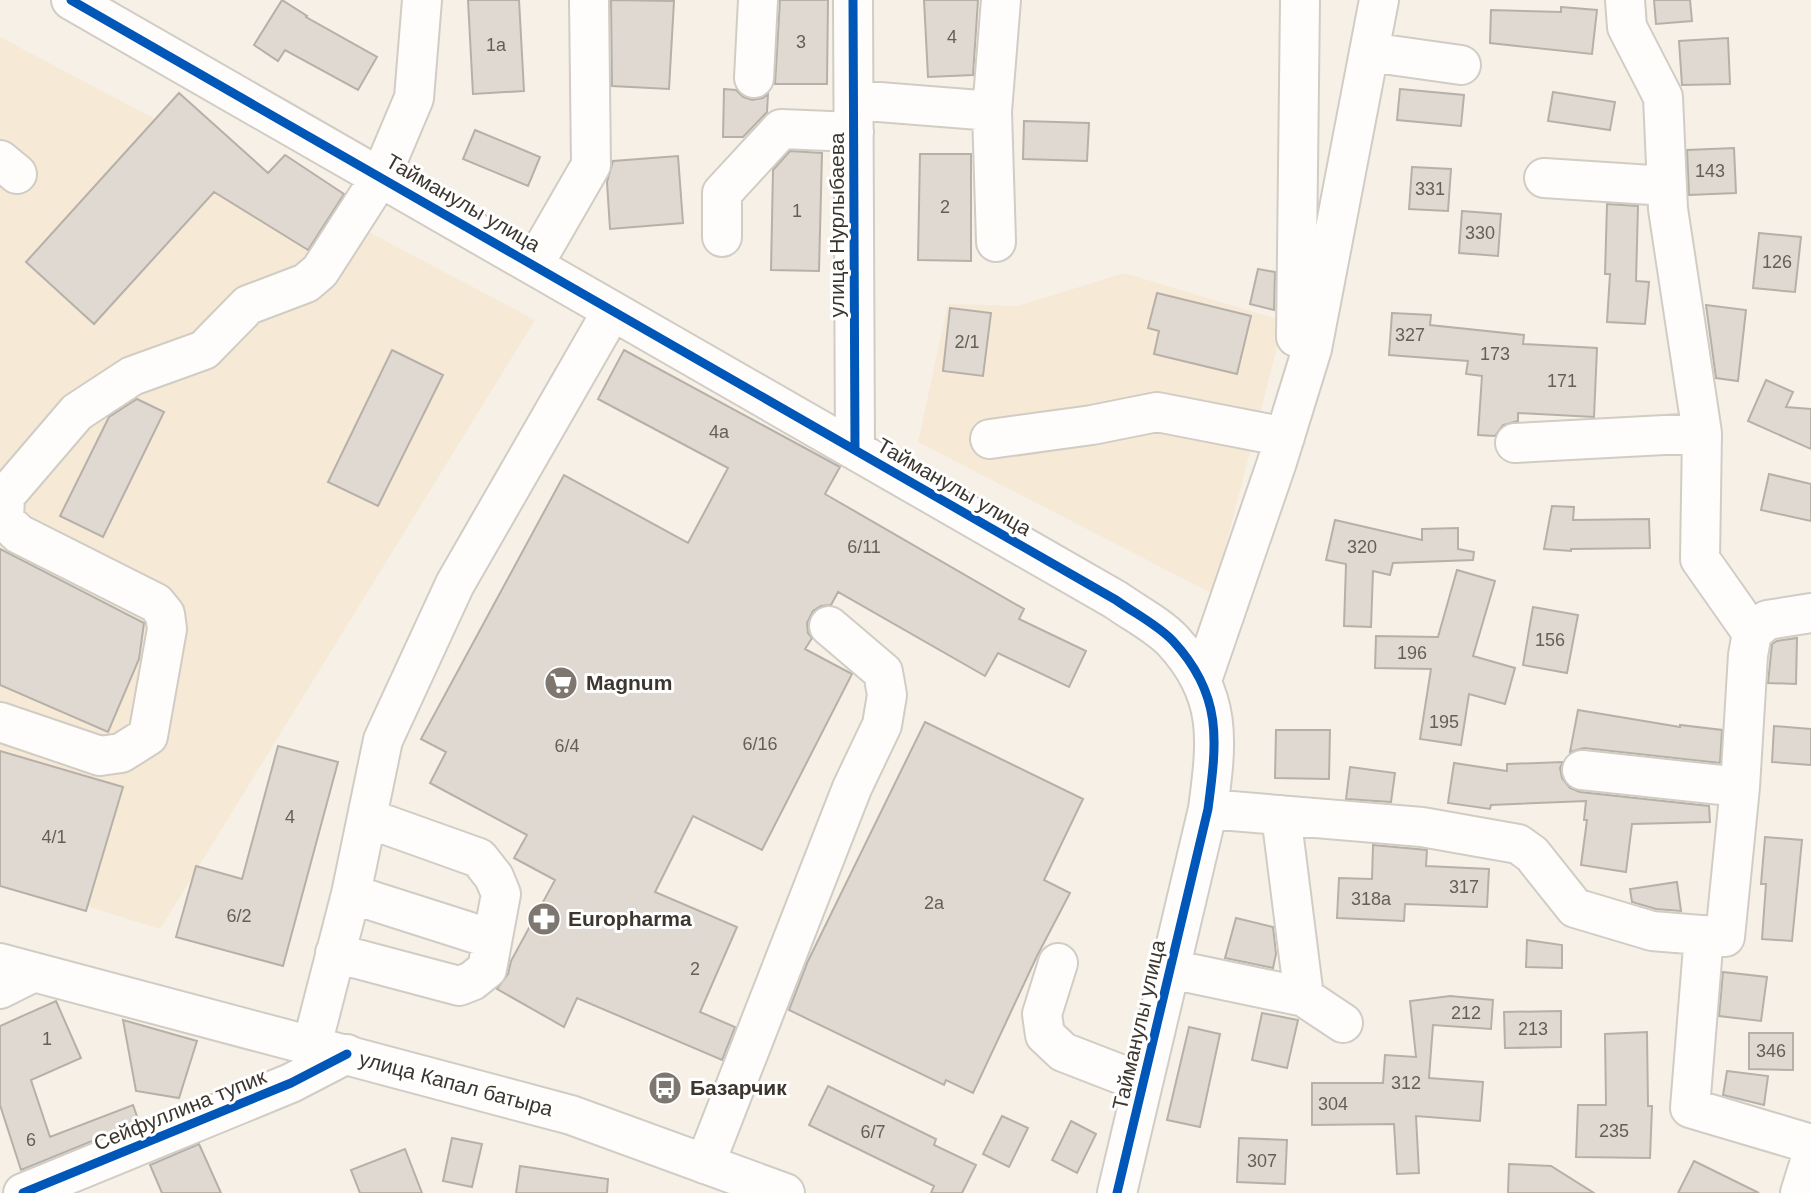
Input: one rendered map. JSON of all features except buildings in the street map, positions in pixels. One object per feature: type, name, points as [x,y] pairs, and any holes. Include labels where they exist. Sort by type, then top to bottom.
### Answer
[{"type":"street","name":"Тайманулы улица","points":[[71,0],[1116,600],[1172,640],[1202,680],[1215,721],[1214,765],[1208,808],[1118,1193]]},
{"type":"street","points":[[0,722],[100,756],[121,753],[148,736],[167,629],[165,614],[156,603],[19,534],[4,520],[5,496],[77,412],[132,376],[204,350],[248,304],[306,283],[320,271],[381,176],[414,98],[422,0]]},
{"type":"street","points":[[534,264],[591,165],[589,0]]},
{"type":"street","points":[[754,78],[758,0]]},
{"type":"street","name":"улица Нурлыбаева","points":[[853,0],[855,450]]},
{"type":"street","points":[[996,242],[992,111],[1001,0]]},
{"type":"street","points":[[1300,0],[1298,271],[1295,329],[1300,387]]},
{"type":"street","points":[[1202,680],[1285,437],[1312,349],[1379,0]]},
{"type":"street","points":[[1625,0],[1626,27],[1663,97],[1668,209],[1702,433],[1700,559],[1752,633]]},
{"type":"street","points":[[1369,52],[1461,65]]},
{"type":"street","points":[[722,237],[722,193],[780,129],[854,116],[992,111]]},
{"type":"street","points":[[1544,178],[1667,186]]},
{"type":"street","points":[[329,1050],[335,953],[351,894],[383,740],[455,584],[612,311]]},
{"type":"street","points":[[990,439],[1092,425],[1157,412],[1285,437]]},
{"type":"street","points":[[1515,443],[1702,433]]},
{"type":"street","points":[[1208,808],[1422,827],[1518,844],[1532,855],[1575,908],[1651,931],[1725,937],[1752,633],[1767,620],[1811,613]]},
{"type":"street","points":[[705,1164],[852,788],[882,725],[887,695],[883,672],[830,626]]},
{"type":"street","points":[[1582,769],[1740,787]]},
{"type":"street","points":[[1281,815],[1304,997]]},
{"type":"street","points":[[335,953],[459,986],[472,981],[486,969],[501,894],[494,877],[479,858],[367,818]]},
{"type":"street","points":[[351,894],[492,939]]},
{"type":"street","points":[[1704,935],[1690,1108],[1811,1144]]},
{"type":"street","points":[[1058,963],[1042,1014],[1045,1035],[1063,1052],[1143,1083]]},
{"type":"street","points":[[1170,969],[1304,997],[1343,1023]]},
{"type":"street","name":"улица Капал батыра","points":[[11,975],[329,1050],[571,1115],[785,1193]]},
{"type":"street","name":"Сейфуллина тупик","points":[[23,1193],[292,1083],[329,1050]]},
{"type":"street","points":[[1800,1193],[1811,1158]]},
{"type":"shaded area","points":[[0,37],[535,320],[160,929],[0,879]]},
{"type":"shaded area","points":[[1124,273],[1284,321],[1213,594],[918,442],[948,304],[1018,306]]},
{"type":"cycle path","points":[[71,0],[1116,600],[1153,624],[1173,641],[1201,680],[1208,700],[1214,740],[1211,784],[1208,809],[1117,1193]]},
{"type":"cycle path","points":[[853,0],[855,450]]},
{"type":"cycle path","points":[[23,1193],[291,1083],[347,1054]]},
{"type":"place","name":"Magnum","points":[[561,683]]},
{"type":"place","name":"Europharma","points":[[544,919]]},
{"type":"place","name":"Базарчик","points":[[665,1088]]}]
